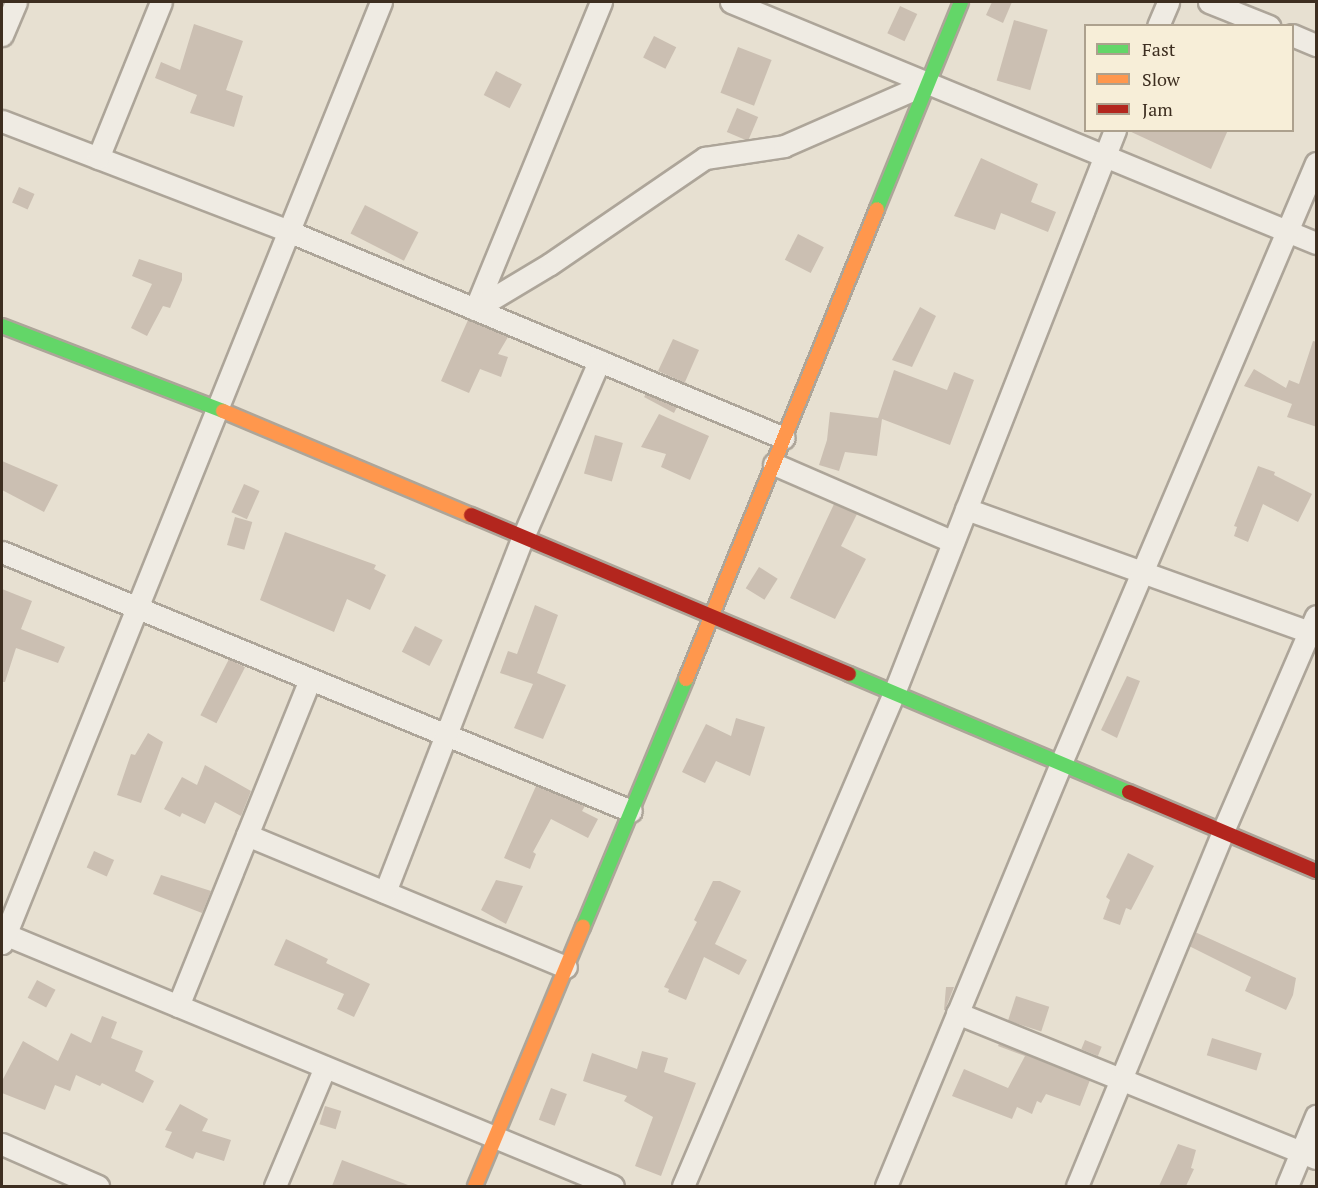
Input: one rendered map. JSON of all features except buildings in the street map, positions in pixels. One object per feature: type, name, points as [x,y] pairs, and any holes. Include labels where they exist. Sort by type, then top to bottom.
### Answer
[{"type":"street","points":[[2,35],[16,2]]},
{"type":"street","points":[[98,158],[162,2]]},
{"type":"street","points":[[381,2],[3,937],[178,1006],[613,1186]]},
{"type":"street","points":[[474,309],[600,2]]},
{"type":"street","points":[[731,2],[773,10],[928,82],[1317,243]]},
{"type":"street","points":[[475,1186],[712,616],[960,2]]},
{"type":"street","points":[[1159,24],[1168,2]]},
{"type":"street","points":[[1209,2],[1264,24]]},
{"type":"street","points":[[1294,35],[1317,45]]},
{"type":"street","points":[[474,309],[550,264],[705,158],[784,146],[928,82]]},
{"type":"street","points":[[2,121],[288,231],[784,438]]},
{"type":"street","points":[[683,1186],[894,693],[1114,132]]},
{"type":"street","points":[[886,1186],[1061,763],[1317,163]]},
{"type":"street","points":[[2,326],[217,408],[1317,871]]},
{"type":"street","points":[[385,891],[523,537],[599,361]]},
{"type":"street","points":[[774,464],[953,542]]},
{"type":"street","points":[[966,509],[1143,572],[1313,624],[1223,831],[1077,1186]]},
{"type":"street","points":[[2,552],[631,811]]},
{"type":"street","points":[[178,1006],[310,680]]},
{"type":"street","points":[[247,835],[566,967]]},
{"type":"street","points":[[957,1013],[1309,1155]]},
{"type":"street","points":[[275,1186],[325,1067]]},
{"type":"street","points":[[1287,1186],[1309,1155],[1317,1116]]},
{"type":"street","points":[[2,1144],[98,1186]]},
{"type":"traffic: fast","points":[[877,209],[961,2]]},
{"type":"traffic: fast","points":[[2,326],[223,411]]},
{"type":"traffic: fast","points":[[849,674],[1129,792]]},
{"type":"traffic: fast","points":[[583,927],[686,679]]},
{"type":"traffic: slow","points":[[686,679],[877,209]]},
{"type":"traffic: slow","points":[[223,411],[471,515]]},
{"type":"traffic: slow","points":[[475,1186],[583,927]]},
{"type":"traffic: jam","points":[[471,515],[849,674]]},
{"type":"traffic: jam","points":[[1129,792],[1316,871]]}]
